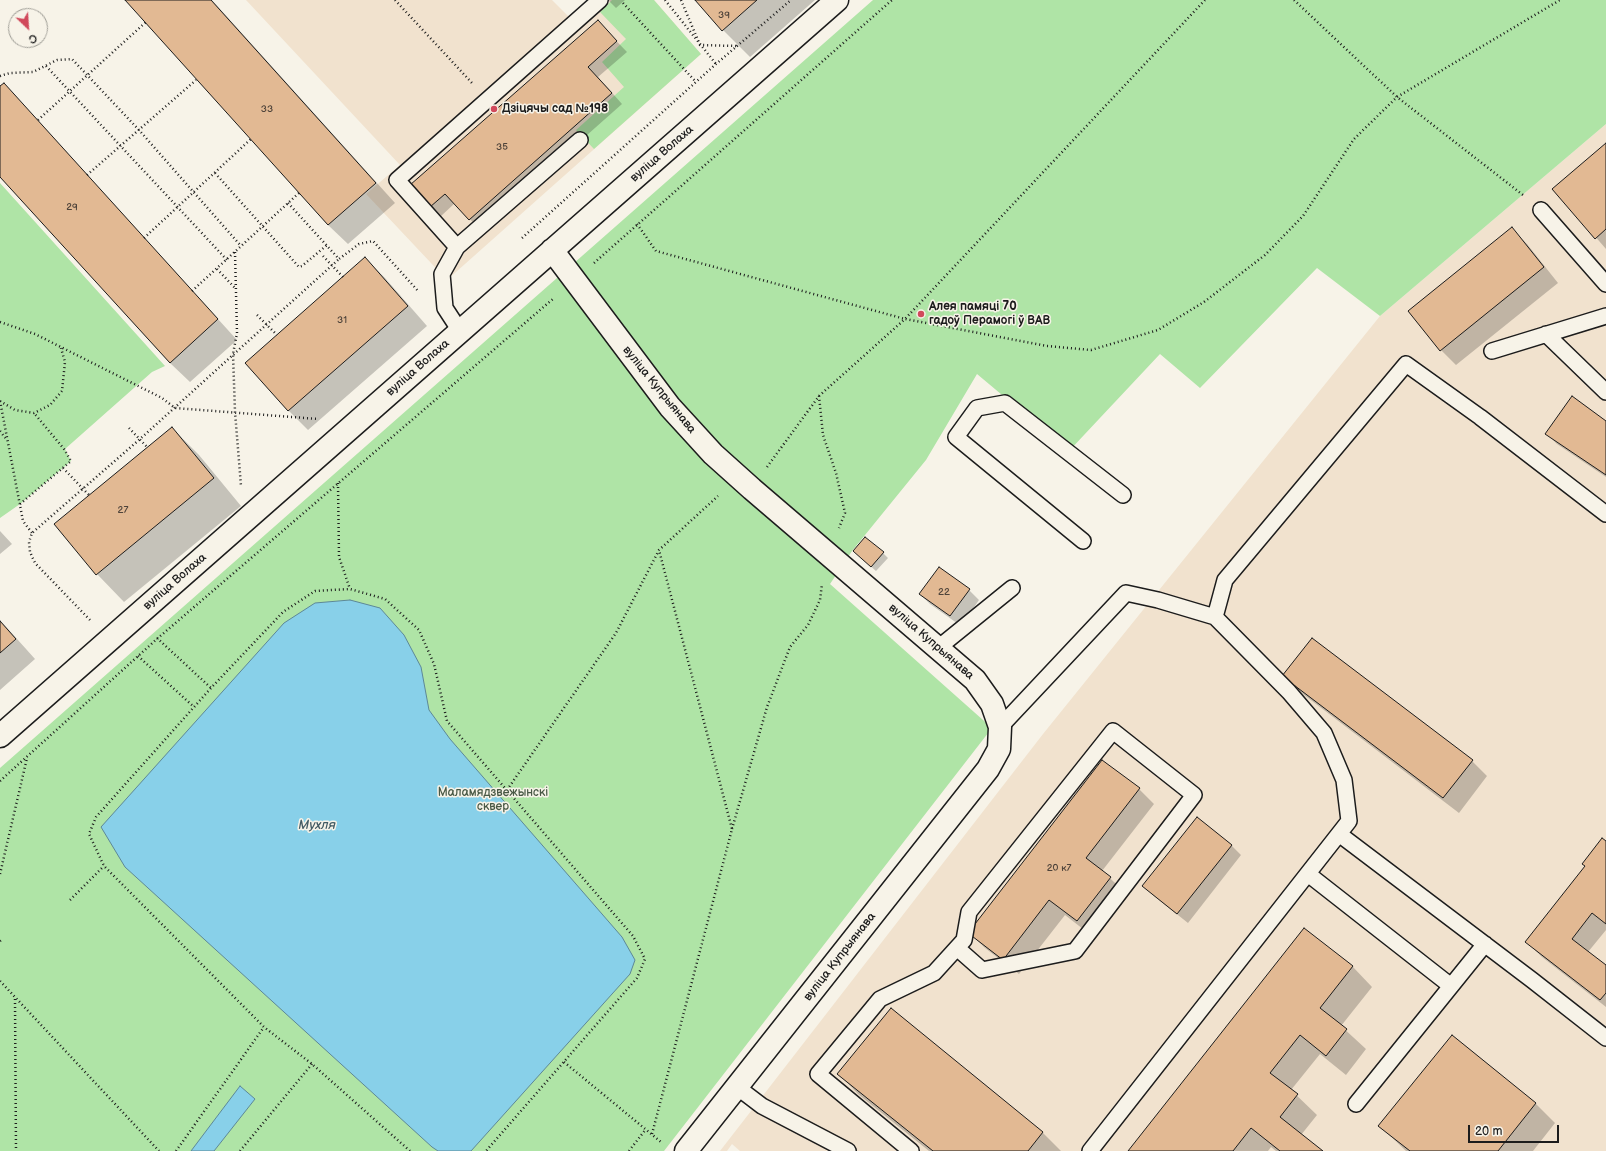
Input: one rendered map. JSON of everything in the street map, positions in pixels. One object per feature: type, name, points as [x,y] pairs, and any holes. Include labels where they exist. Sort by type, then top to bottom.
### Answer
[{"type":"street","name":"вуліца Волаха","points":[[0,736],[837,0]]},
{"type":"street","name":"вуліца Купрыянава","points":[[552,250],[670,406],[713,454],[975,680],[992,704],[1000,727],[999,749],[988,769],[737,1087],[676,1148]]},
{"type":"lane","points":[[457,247],[396,180],[600,0]]},
{"type":"lane","points":[[460,331],[444,308],[442,274],[457,247],[580,140]]},
{"type":"lane","points":[[1542,210],[1606,284]]},
{"type":"lane","points":[[1492,351],[1606,316]]},
{"type":"lane","points":[[1546,334],[1606,392]]},
{"type":"lane","points":[[1215,617],[1225,580],[1406,364],[1480,417],[1606,514]]},
{"type":"lane","points":[[1083,541],[956,437],[977,408],[1005,403],[1123,494]]},
{"type":"lane","points":[[938,648],[1012,588]]},
{"type":"lane","points":[[1000,727],[1126,593],[1158,600],[1215,617],[1289,692],[1324,733],[1344,780],[1349,821],[1090,1151]]},
{"type":"lane","points":[[911,1151],[818,1074],[880,999],[934,973],[964,940],[969,912],[1113,731],[1194,795],[1075,951],[982,970],[957,948]]},
{"type":"lane","points":[[1339,834],[1485,944],[1606,1038]]},
{"type":"lane","points":[[1308,874],[1451,986]]},
{"type":"lane","points":[[1356,1104],[1485,944]]},
{"type":"lane","points":[[737,1087],[762,1106],[848,1151]]},
{"type":"path","points":[[395,0],[487,99]]},
{"type":"path","points":[[620,0],[696,82]]},
{"type":"path","points":[[665,0],[716,64]]},
{"type":"path","points":[[681,0],[700,45]]},
{"type":"path","points":[[0,781],[158,638],[574,280],[892,0]]},
{"type":"path","points":[[507,790],[616,633],[659,550],[745,483],[819,396],[906,319],[1205,0]]},
{"type":"path","points":[[1294,0],[1397,96],[1523,195]]},
{"type":"path","points":[[637,224],[656,251],[906,319],[1047,346],[1091,350],[1158,330],[1204,302],[1265,255],[1303,216],[1354,139],[1397,96],[1560,0]]},
{"type":"path","points":[[38,120],[146,22]]},
{"type":"path","points":[[700,45],[737,46]]},
{"type":"path","points":[[0,76],[10,73],[33,72],[57,60],[72,59],[139,130],[241,246]]},
{"type":"path","points":[[46,66],[227,260]]},
{"type":"path","points":[[87,175],[196,80]]},
{"type":"path","points":[[144,238],[251,139]]},
{"type":"path","points":[[215,172],[299,267],[327,245]]},
{"type":"path","points":[[192,291],[299,193]]},
{"type":"path","points":[[288,203],[339,259]]},
{"type":"path","points":[[90,620],[35,563],[30,552],[29,542],[32,533],[175,408],[331,265],[359,244],[373,241],[416,289]]},
{"type":"path","points":[[235,252],[237,333],[233,354],[241,486]]},
{"type":"path","points":[[323,256],[343,277]]},
{"type":"path","points":[[216,269],[236,289]]},
{"type":"path","points":[[257,315],[276,335]]},
{"type":"path","points":[[0,322],[35,334],[162,398],[175,408],[318,419]]},
{"type":"path","points":[[0,401],[15,410],[34,413],[50,405],[62,391],[65,362],[60,347]]},
{"type":"path","points":[[652,1134],[732,829],[767,707],[790,647],[808,625],[820,600],[823,573],[845,513],[836,473],[822,435],[819,396]]},
{"type":"path","points":[[0,401],[23,521],[32,533]]},
{"type":"path","points":[[20,504],[71,462],[64,449],[34,413]]},
{"type":"path","points":[[129,428],[147,447]]},
{"type":"path","points":[[0,431],[7,440]]},
{"type":"path","points":[[63,468],[83,487],[89,495]]},
{"type":"path","points":[[338,483],[339,557],[350,589]]},
{"type":"path","points":[[659,550],[732,829]]},
{"type":"path","points":[[410,1151],[312,1064],[264,1027],[104,866],[90,834],[96,817],[211,688],[283,612],[315,591],[350,589],[385,599],[419,630],[434,664],[446,721],[633,936],[645,959],[637,978],[486,1151]]},
{"type":"path","points":[[158,638],[211,688]]},
{"type":"path","points":[[138,656],[194,707]]},
{"type":"path","points":[[0,874],[4,863],[27,758]]},
{"type":"path","points":[[0,864],[4,863]]},
{"type":"path","points":[[70,900],[104,866]]},
{"type":"path","points":[[0,981],[159,1151]]},
{"type":"path","points":[[15,998],[16,1151]]},
{"type":"path","points":[[176,1151],[264,1027]]},
{"type":"path","points":[[564,1062],[652,1134],[676,1148]]},
{"type":"path","points":[[240,1151],[312,1064]]},
{"type":"path","points":[[629,1151],[646,1129]]},
{"type":"shaded area","name":"Дзіцячы сад №198","points":[[246,0],[552,0],[569,17],[588,0],[654,0],[701,54],[447,280],[366,194],[400,165]]},
{"type":"shaded area","points":[[1606,124],[1606,1151],[740,1151],[732,1144],[727,1151],[720,1151],[1043,734],[1380,316]]},
{"type":"green space","points":[[612,0],[654,0],[701,54],[594,149],[576,130],[624,87],[602,62],[626,39],[600,12]]},
{"type":"green space","name":"Маламядзвежынскі сквер","points":[[873,0],[1606,0],[1606,124],[1380,316],[1317,268],[1200,388],[1160,354],[1069,451],[977,374],[926,460],[852,551],[830,584],[992,728],[664,1151],[0,1151],[0,768]]},
{"type":"green space","points":[[0,183],[165,366],[152,372],[65,449],[71,461],[20,504],[0,518]]},
{"type":"water","name":"Мухля","points":[[350,600],[380,608],[404,635],[421,667],[429,710],[450,739],[622,937],[635,960],[630,974],[471,1151],[438,1151],[432,1147],[125,867],[101,827],[284,623],[315,603]]},
{"type":"water","points":[[240,1086],[255,1099],[214,1151],[191,1151]]},
{"type":"building","points":[[125,0],[211,0],[376,183],[328,225]]},
{"type":"building","points":[[695,0],[757,0],[722,31]]},
{"type":"building","points":[[598,20],[617,41],[588,67],[612,93],[469,220],[445,194],[430,207],[410,185]]},
{"type":"building","points":[[4,83],[218,319],[170,363],[0,177],[0,86]]},
{"type":"building","points":[[1606,143],[1606,229],[1595,239],[1552,189]]},
{"type":"building","points":[[1512,227],[1544,267],[1440,351],[1408,311]]},
{"type":"building","points":[[365,257],[408,306],[288,411],[245,363]]},
{"type":"building","points":[[1572,396],[1606,421],[1606,475],[1545,434]]},
{"type":"building","points":[[172,427],[214,478],[96,575],[54,524]]},
{"type":"building","points":[[865,537],[884,552],[871,567],[853,551]]},
{"type":"building","points":[[939,567],[970,589],[950,616],[919,594]]},
{"type":"building","points":[[0,621],[16,639],[0,653]]},
{"type":"building","points":[[1312,638],[1473,760],[1443,798],[1282,676]]},
{"type":"building","points":[[1102,760],[1140,788],[1086,858],[1111,877],[1077,921],[1049,900],[1003,960],[968,933]]},
{"type":"building","points":[[1197,817],[1232,845],[1177,914],[1142,886]]},
{"type":"building","points":[[1602,838],[1606,841],[1606,924],[1592,913],[1572,939],[1606,965],[1606,993],[1600,1000],[1525,942],[1585,866],[1582,864]]},
{"type":"building","points":[[1304,928],[1353,966],[1320,1008],[1347,1029],[1326,1056],[1300,1035],[1270,1073],[1298,1094],[1280,1117],[1323,1151],[1280,1151],[1251,1128],[1233,1151],[1128,1151]]},
{"type":"building","points":[[891,1008],[1043,1132],[1028,1151],[933,1151],[837,1074]]},
{"type":"building","points":[[1452,1035],[1536,1103],[1498,1151],[1410,1151],[1378,1126]]},
{"type":"place","name":"Дзіцячы сад №198","points":[[494,109]]},
{"type":"place","name":"Алея памяці 70 гадоў Перамогі ў ВАВ","points":[[921,314]]}]
